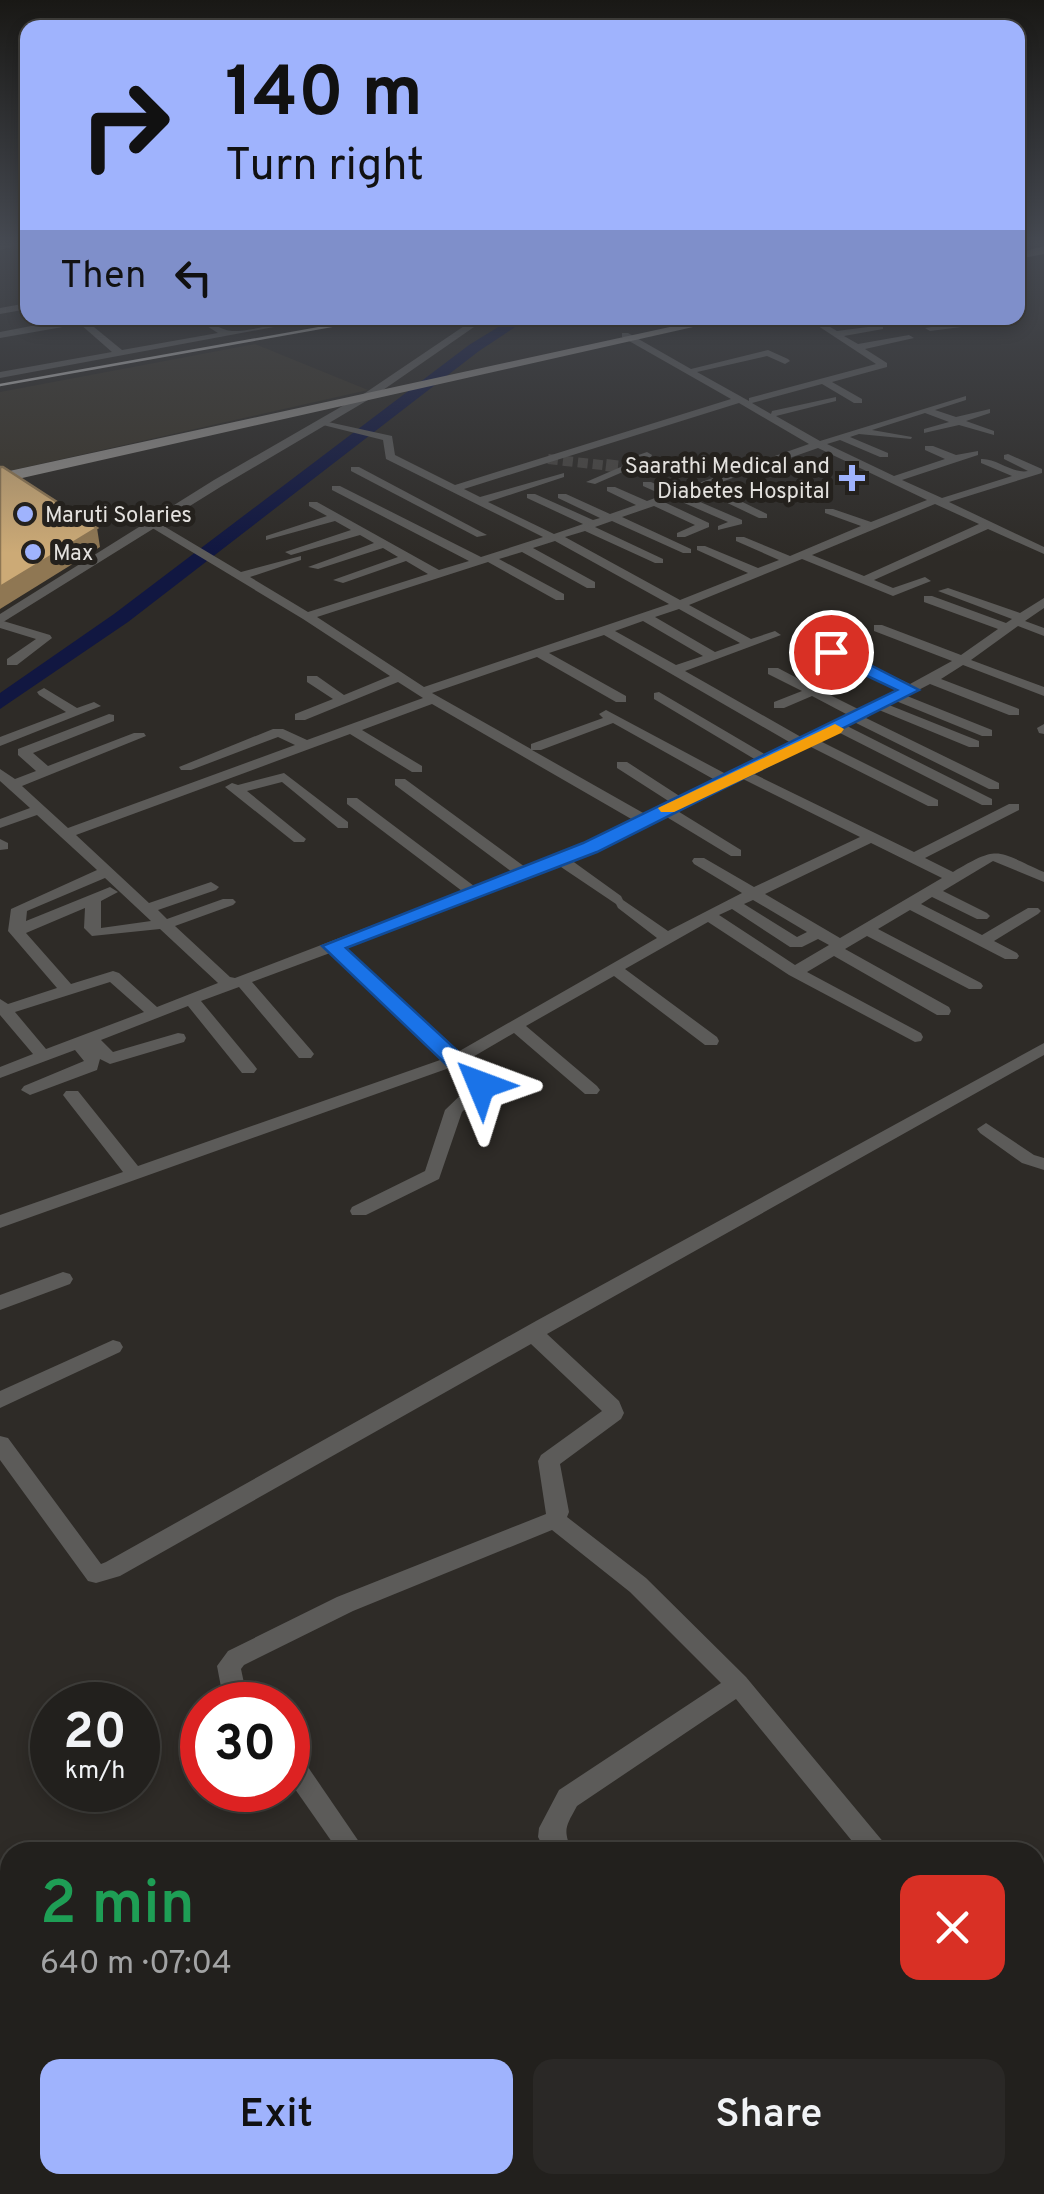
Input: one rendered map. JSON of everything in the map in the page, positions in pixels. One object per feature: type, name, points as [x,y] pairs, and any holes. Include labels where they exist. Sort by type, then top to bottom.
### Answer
[{"type":"main road","points":[[0,475],[574,348]]},
{"type":"street","points":[[114,348],[119,353]]},
{"type":"street","points":[[0,375],[145,348]]},
{"type":"street","points":[[0,622],[437,348]]},
{"type":"street","points":[[652,348],[821,443],[1044,548]]},
{"type":"street","points":[[656,348],[776,413],[821,443],[1044,548]]},
{"type":"street","points":[[753,400],[884,365],[861,348]]},
{"type":"street","points":[[696,368],[768,353],[785,361]]},
{"type":"street","points":[[740,359],[756,368]]},
{"type":"street","points":[[825,382],[858,400]]},
{"type":"street","points":[[307,616],[555,538],[821,443],[962,398]]},
{"type":"street","points":[[776,413],[832,399]]},
{"type":"street","points":[[389,515],[740,400]]},
{"type":"street","points":[[925,409],[990,433]]},
{"type":"street","points":[[928,431],[986,411]]},
{"type":"street","points":[[323,422],[384,436],[389,440],[390,457],[555,538],[752,644]]},
{"type":"street","points":[[858,431],[907,437]]},
{"type":"street","points":[[841,437],[884,455]]},
{"type":"street","points":[[928,448],[955,459]]},
{"type":"street","points":[[899,477],[974,453]]},
{"type":"street","points":[[591,482],[647,454]]},
{"type":"street","points":[[67,833],[351,729],[539,653],[682,604],[941,500],[1038,470],[1008,457]]},
{"type":"street","points":[[906,458],[928,468]]},
{"type":"street","points":[[985,461],[1022,476]]},
{"type":"street","points":[[355,470],[481,535]]},
{"type":"street","points":[[646,484],[738,522],[722,528]]},
{"type":"street","points":[[479,501],[563,485],[612,518],[758,573]]},
{"type":"street","points":[[508,504],[563,485]]},
{"type":"street","points":[[701,486],[763,516]]},
{"type":"street","points":[[336,488],[560,597]]},
{"type":"street","points":[[612,488],[705,525],[681,535]]},
{"type":"street","points":[[531,496],[659,561]]},
{"type":"street","points":[[313,504],[439,575]]},
{"type":"street","points":[[829,510],[872,526]]},
{"type":"street","points":[[270,538],[337,518]]},
{"type":"street","points":[[153,524],[307,616],[427,696],[642,819]]},
{"type":"street","points":[[864,580],[987,524]]},
{"type":"street","points":[[240,576],[360,530]]},
{"type":"street","points":[[740,539],[896,593],[925,582]]},
{"type":"street","points":[[314,567],[384,544]]},
{"type":"street","points":[[524,548],[591,586]]},
{"type":"street","points":[[339,580],[408,558]]},
{"type":"street","points":[[944,590],[1016,623]]},
{"type":"street","points":[[928,599],[1044,632]]},
{"type":"street","points":[[0,1073],[560,859],[904,694],[970,656],[1044,602]]},
{"type":"street","points":[[645,617],[713,656]]},
{"type":"street","points":[[0,622],[46,638],[12,662]]},
{"type":"street","points":[[884,624],[970,656],[1044,692]]},
{"type":"street","points":[[607,630],[807,742],[934,803]]},
{"type":"street","points":[[675,670],[775,634]]},
{"type":"street","points":[[831,652],[904,694],[987,733]]},
{"type":"street","points":[[539,653],[620,699]]},
{"type":"street","points":[[774,671],[994,786]]},
{"type":"street","points":[[300,716],[400,678]]},
{"type":"street","points":[[312,679],[344,700]]},
{"type":"street","points":[[780,705],[842,680]]},
{"type":"street","points":[[930,680],[1014,712]]},
{"type":"street","points":[[44,692],[76,713]]},
{"type":"street","points":[[658,696],[767,761]]},
{"type":"street","points":[[0,742],[94,706]]},
{"type":"street","points":[[881,706],[974,744]]},
{"type":"street","points":[[536,747],[610,716],[734,777],[872,836],[954,878]]},
{"type":"street","points":[[46,772],[22,752],[109,718]]},
{"type":"street","points":[[839,727],[987,802]]},
{"type":"street","points":[[351,729],[417,769]]},
{"type":"street","points":[[186,767],[278,732],[286,732],[306,746]]},
{"type":"street","points":[[11,789],[138,736]]},
{"type":"street","points":[[622,766],[680,802]]},
{"type":"street","points":[[0,772],[11,789],[42,809],[166,924],[237,983],[306,1054]]},
{"type":"street","points":[[236,790],[284,776],[343,825]]},
{"type":"street","points":[[220,777],[299,839]]},
{"type":"street","points":[[400,782],[525,874]]},
{"type":"street","points":[[352,801],[474,893]]},
{"type":"street","points":[[914,858],[1014,807]]},
{"type":"street","points":[[0,824],[42,809]]},
{"type":"street","points":[[664,809],[736,852]]},
{"type":"street","points":[[0,1222],[456,1060],[708,915],[872,836]]},
{"type":"street","points":[[916,1037],[796,972],[995,856],[1044,877]]},
{"type":"street","points":[[560,859],[669,939]]},
{"type":"street","points":[[699,861],[943,1011]]},
{"type":"street","points":[[16,930],[22,905],[108,871]]},
{"type":"street","points":[[149,908],[211,888]]},
{"type":"street","points":[[16,930],[110,892]]},
{"type":"street","points":[[932,892],[982,916]]},
{"type":"street","points":[[93,900],[92,928],[98,933],[166,924],[228,902]]},
{"type":"street","points":[[733,903],[796,944],[818,932]]},
{"type":"street","points":[[912,905],[1011,956]]},
{"type":"street","points":[[983,941],[1034,910]]},
{"type":"street","points":[[708,915],[788,967]]},
{"type":"street","points":[[16,930],[67,989]]},
{"type":"street","points":[[868,930],[975,986]]},
{"type":"street","points":[[332,946],[481,1085],[454,1110],[437,1170],[427,1180],[359,1211]]},
{"type":"street","points":[[616,970],[711,1041]]},
{"type":"street","points":[[43,1056],[3,1007],[114,976],[155,1013]]},
{"type":"street","points":[[191,1000],[248,1069]]},
{"type":"street","points":[[518,1027],[591,1090]]},
{"type":"street","points":[[84,1041],[110,1058],[178,1038]]},
{"type":"street","points":[[30,1090],[91,1066],[93,1061],[84,1041]]},
{"type":"street","points":[[0,1444],[96,1574],[112,1570],[1044,1048]]},
{"type":"street","points":[[72,1095],[136,1175]]},
{"type":"street","points":[[986,1130],[1028,1159],[1044,1164]]},
{"type":"street","points":[[0,1304],[63,1279]]},
{"type":"street","points":[[232,1682],[229,1666],[236,1658],[345,1604],[555,1520],[558,1512],[548,1461],[614,1413],[612,1406],[553,1356],[536,1332]]},
{"type":"street","points":[[0,1400],[113,1347]]},
{"type":"street","points":[[555,1520],[638,1585],[738,1684],[868,1842]]},
{"type":"street","points":[[553,1842],[552,1828],[568,1798],[738,1684]]},
{"type":"street","points":[[310,1790],[346,1842]]},
{"type":"shaded area","points":[[232,348],[266,348],[368,390],[0,473],[0,392]]},
{"type":"building","name":"Maruti Solaries","points":[[0,467],[97,528],[0,587]]},
{"type":"waterway","points":[[0,703],[121,618],[473,348]]},
{"type":"tunnel","points":[[548,459],[628,468]]},
{"type":"tunnel","points":[[606,465],[656,471]]},
{"type":"railway","points":[[0,385],[205,348]]},
{"type":"slow traffic","points":[[667,808],[835,729]]},
{"type":"place","name":"Saarathi Medical and Diabetes Hospital","points":[[852,478]]},
{"type":"place","name":"Maruti Solaries","points":[[25,514]]},
{"type":"place","name":"Max","points":[[33,552]]},
{"type":"route","points":[[481,1085],[332,946],[590,848],[910,690],[831,652]]}]
